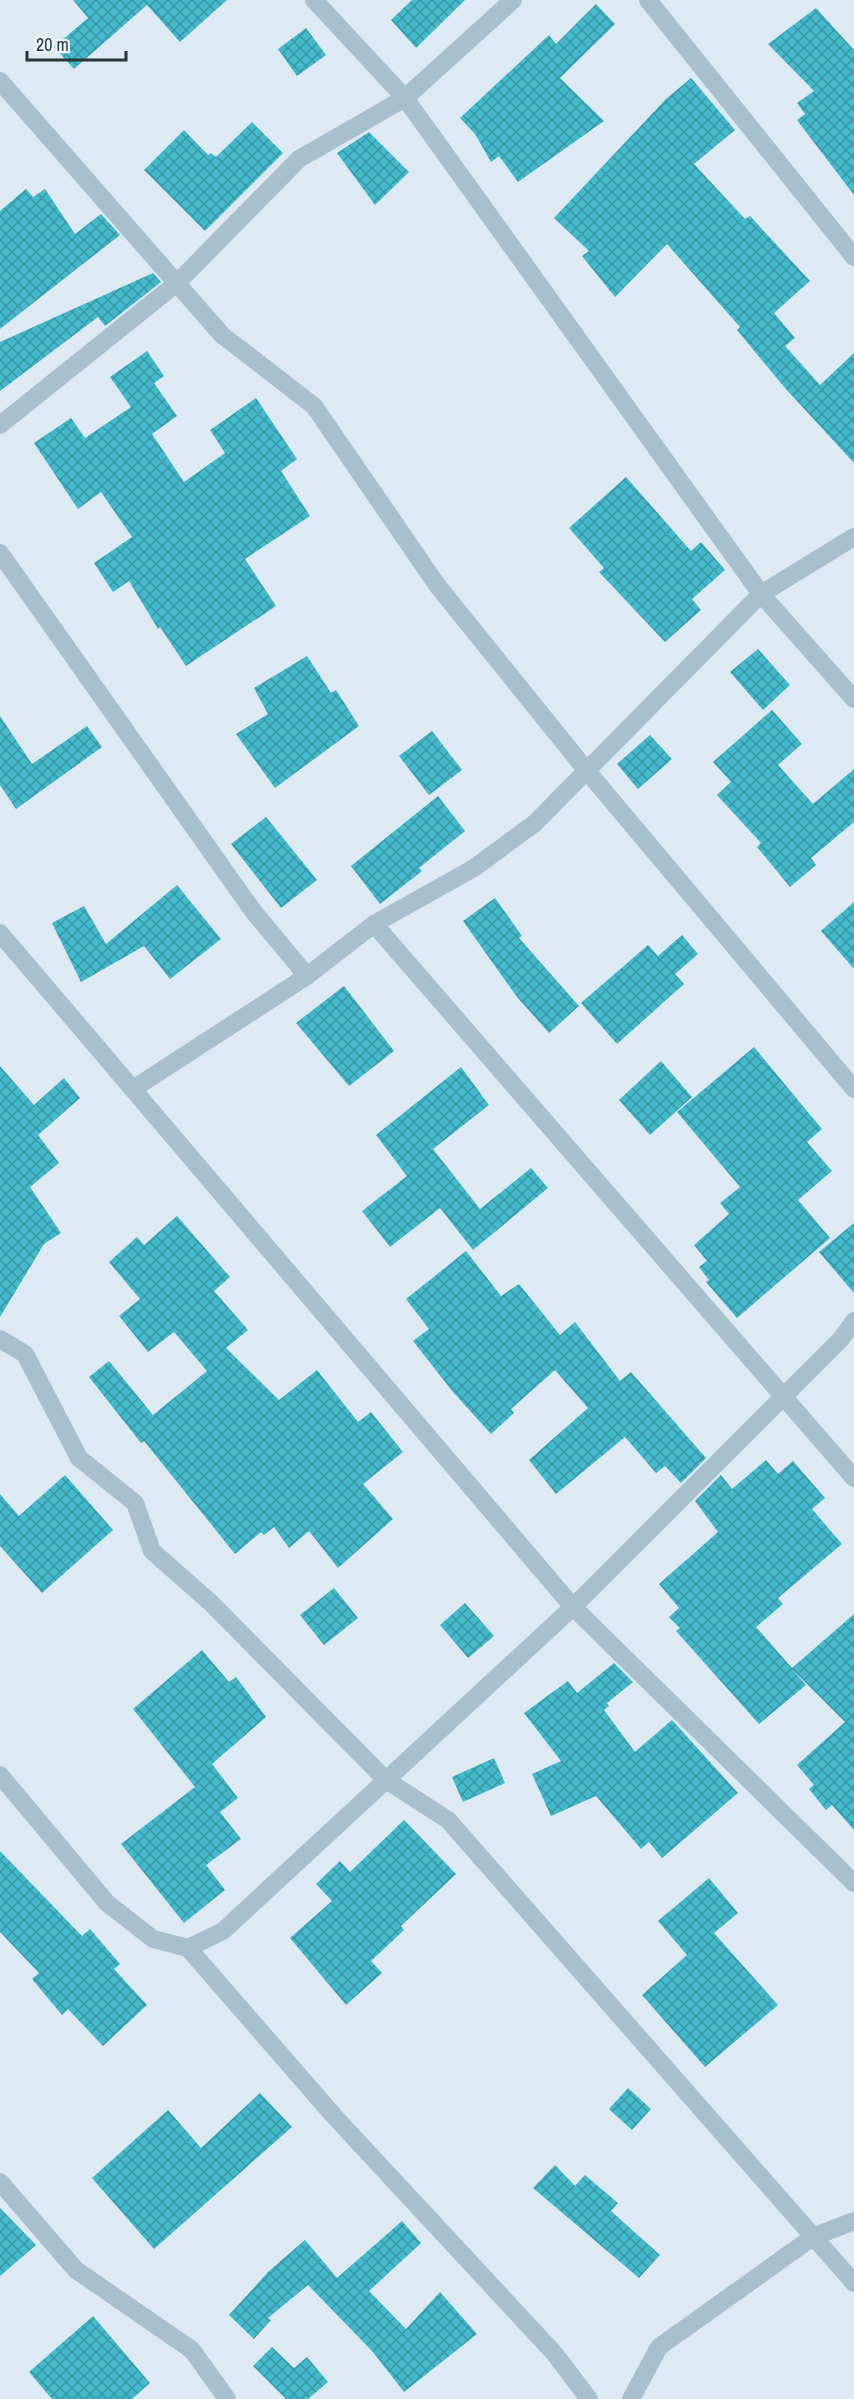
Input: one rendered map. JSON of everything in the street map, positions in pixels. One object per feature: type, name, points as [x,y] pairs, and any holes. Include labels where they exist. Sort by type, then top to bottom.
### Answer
[{"type":"street","points":[[314,0],[405,98],[761,594],[854,699]]},
{"type":"street","points":[[0,425],[177,283],[299,159],[405,98],[513,0]]},
{"type":"street","points":[[648,0],[854,257]]},
{"type":"street","points":[[0,81],[222,335],[314,406],[437,585],[587,771],[854,1089]]},
{"type":"street","points":[[134,1089],[307,976],[374,924],[474,868],[535,823],[761,594],[854,537]]},
{"type":"street","points":[[0,553],[254,911],[307,976]]},
{"type":"street","points":[[374,924],[854,1478]]},
{"type":"street","points":[[0,933],[573,1607],[854,1883]]},
{"type":"street","points":[[188,1948],[223,1931],[573,1607],[841,1339],[854,1321]]},
{"type":"street","points":[[0,1339],[25,1354],[79,1458],[135,1503],[152,1551],[211,1603],[386,1780],[448,1820],[854,2283]]},
{"type":"street","points":[[0,1775],[107,1903],[153,1939],[188,1948],[334,2116],[554,2353],[589,2399]]},
{"type":"street","points":[[0,2182],[76,2271],[192,2350],[226,2399]]},
{"type":"street","points":[[631,2399],[659,2347],[813,2237],[854,2221]]},
{"type":"building","points":[[73,0],[227,0],[180,42],[147,5],[74,69],[54,47],[88,18]]},
{"type":"building","points":[[412,0],[465,0],[416,48],[391,20]]},
{"type":"building","points":[[596,4],[615,24],[560,78],[604,121],[518,182],[499,156],[491,162],[475,134],[460,118],[549,35],[556,44]]},
{"type":"building","points":[[816,8],[854,50],[854,195],[797,120],[805,114],[797,103],[814,91],[768,44]]},
{"type":"building","points":[[306,28],[326,55],[297,76],[278,49]]},
{"type":"building","points":[[691,78],[735,130],[694,164],[745,219],[750,216],[810,281],[774,313],[795,338],[785,346],[820,385],[854,353],[854,463],[785,388],[737,330],[740,327],[667,244],[615,297],[582,256],[589,251],[554,218],[666,99]]},
{"type":"building","points":[[252,122],[283,153],[205,231],[144,170],[184,130],[208,155],[211,153],[216,157]]},
{"type":"building","points":[[369,132],[409,172],[375,205],[337,153]]},
{"type":"building","points":[[26,189],[33,197],[45,189],[75,234],[101,214],[120,235],[0,329],[0,211]]},
{"type":"building","points":[[153,273],[161,282],[105,326],[98,317],[0,391],[0,342]]},
{"type":"building","points":[[147,351],[164,376],[154,383],[177,416],[152,434],[184,482],[225,453],[210,430],[256,398],[297,459],[281,471],[310,516],[245,559],[276,606],[186,666],[160,627],[158,629],[129,581],[113,592],[94,563],[132,537],[101,492],[78,509],[34,443],[71,418],[85,438],[131,407],[110,377]]},
{"type":"building","points":[[626,477],[691,551],[701,542],[725,570],[692,599],[701,610],[665,642],[599,572],[604,568],[569,528]]},
{"type":"building","points":[[758,649],[790,685],[763,710],[730,672]]},
{"type":"building","points":[[307,656],[331,693],[336,690],[359,726],[275,788],[236,734],[268,714],[254,688]]},
{"type":"building","points":[[772,710],[802,744],[778,765],[813,804],[854,769],[854,822],[811,858],[816,865],[790,887],[757,847],[761,843],[717,795],[731,782],[713,762]]},
{"type":"building","points":[[0,716],[32,764],[87,726],[102,747],[16,809],[0,785]]},
{"type":"building","points":[[432,731],[462,770],[429,795],[399,756]]},
{"type":"building","points":[[650,735],[672,759],[638,789],[617,764]]},
{"type":"building","points":[[438,796],[465,831],[419,868],[422,871],[380,904],[351,866]]},
{"type":"building","points":[[266,817],[317,880],[281,908],[231,844]]},
{"type":"building","points":[[177,885],[221,939],[170,979],[144,946],[81,982],[52,923],[84,906],[106,944]]},
{"type":"building","points":[[495,898],[522,936],[519,938],[579,1006],[549,1033],[517,997],[463,921]]},
{"type":"building","points":[[854,902],[854,969],[821,931]]},
{"type":"building","points":[[682,935],[698,954],[675,974],[684,984],[617,1044],[581,1003],[648,945],[658,956]]},
{"type":"building","points":[[344,986],[394,1051],[349,1086],[296,1023]]},
{"type":"building","points":[[754,1047],[822,1129],[807,1142],[832,1171],[798,1200],[830,1238],[737,1318],[706,1282],[709,1280],[699,1267],[707,1261],[694,1245],[729,1214],[720,1203],[740,1187],[677,1112]]},
{"type":"building","points":[[661,1061],[692,1097],[650,1135],[619,1100]]},
{"type":"building","points":[[0,1066],[34,1105],[64,1078],[80,1098],[38,1135],[59,1163],[30,1187],[61,1233],[44,1244],[0,1317]]},
{"type":"building","points":[[461,1067],[489,1105],[433,1149],[480,1209],[531,1168],[548,1188],[473,1250],[440,1208],[390,1247],[362,1211],[407,1176],[376,1135]]},
{"type":"building","points":[[177,1216],[230,1277],[214,1291],[248,1330],[226,1348],[279,1400],[317,1370],[358,1422],[371,1412],[403,1452],[363,1484],[393,1519],[338,1568],[309,1531],[289,1548],[274,1527],[264,1535],[261,1532],[235,1554],[144,1441],[141,1443],[89,1377],[109,1361],[153,1415],[207,1371],[174,1332],[148,1352],[119,1316],[140,1299],[109,1262],[137,1237],[144,1245]]},
{"type":"building","points":[[854,1223],[854,1293],[819,1252]]},
{"type":"building","points":[[466,1251],[501,1296],[519,1284],[560,1335],[575,1322],[620,1381],[631,1372],[706,1458],[681,1483],[665,1466],[656,1473],[625,1437],[556,1494],[529,1460],[588,1408],[555,1370],[511,1409],[514,1413],[491,1434],[453,1392],[413,1341],[429,1329],[406,1299]]},
{"type":"building","points":[[766,1460],[778,1474],[793,1461],[825,1498],[812,1509],[842,1544],[778,1598],[783,1604],[756,1627],[792,1668],[854,1614],[854,1830],[832,1805],[826,1810],[809,1789],[814,1785],[797,1765],[845,1722],[792,1669],[806,1685],[759,1724],[676,1631],[680,1628],[669,1617],[679,1608],[659,1584],[718,1532],[695,1501],[721,1475],[732,1489]]},
{"type":"building","points":[[65,1475],[113,1530],[42,1593],[0,1546],[0,1494],[19,1516]]},
{"type":"building","points":[[334,1588],[358,1618],[324,1645],[300,1615]]},
{"type":"building","points":[[465,1603],[494,1636],[468,1658],[440,1625]]},
{"type":"building","points":[[202,1650],[229,1682],[236,1677],[266,1717],[212,1764],[238,1798],[220,1812],[241,1839],[206,1865],[225,1890],[184,1923],[121,1844],[195,1787],[133,1709]]},
{"type":"building","points":[[614,1663],[633,1682],[607,1703],[609,1706],[604,1710],[635,1752],[672,1720],[738,1793],[662,1858],[649,1842],[641,1849],[596,1796],[551,1816],[532,1774],[561,1761],[524,1713],[568,1681],[577,1693]]},
{"type":"building","points":[[494,1758],[505,1783],[463,1802],[452,1777]]},
{"type":"building","points":[[404,1820],[456,1874],[401,1926],[404,1930],[371,1961],[382,1973],[346,2005],[290,1938],[332,1901],[316,1884],[340,1861],[350,1872]]},
{"type":"building","points":[[0,1851],[82,1936],[90,1929],[120,1964],[114,1969],[147,2005],[103,2046],[68,2009],[62,2015],[32,1979],[39,1973],[0,1932]]},
{"type":"building","points":[[709,1878],[738,1913],[714,1933],[778,2005],[705,2067],[642,1995],[687,1955],[658,1921]]},
{"type":"building","points":[[628,2088],[651,2109],[632,2130],[609,2109]]},
{"type":"building","points":[[260,2093],[292,2127],[154,2249],[92,2178],[168,2110],[201,2148]]},
{"type":"building","points":[[555,2165],[575,2186],[585,2175],[618,2203],[611,2211],[660,2255],[639,2278],[533,2188]]},
{"type":"building","points":[[0,2208],[36,2245],[0,2276]]},
{"type":"building","points":[[402,2221],[421,2243],[369,2291],[406,2329],[440,2292],[477,2334],[404,2392],[373,2352],[308,2285],[268,2318],[271,2320],[254,2339],[229,2315],[269,2271],[305,2240],[337,2278]]},
{"type":"building","points":[[93,2316],[150,2383],[132,2399],[52,2399],[29,2372]]},
{"type":"building","points":[[272,2347],[294,2368],[307,2357],[328,2382],[308,2399],[286,2399],[253,2366]]}]
